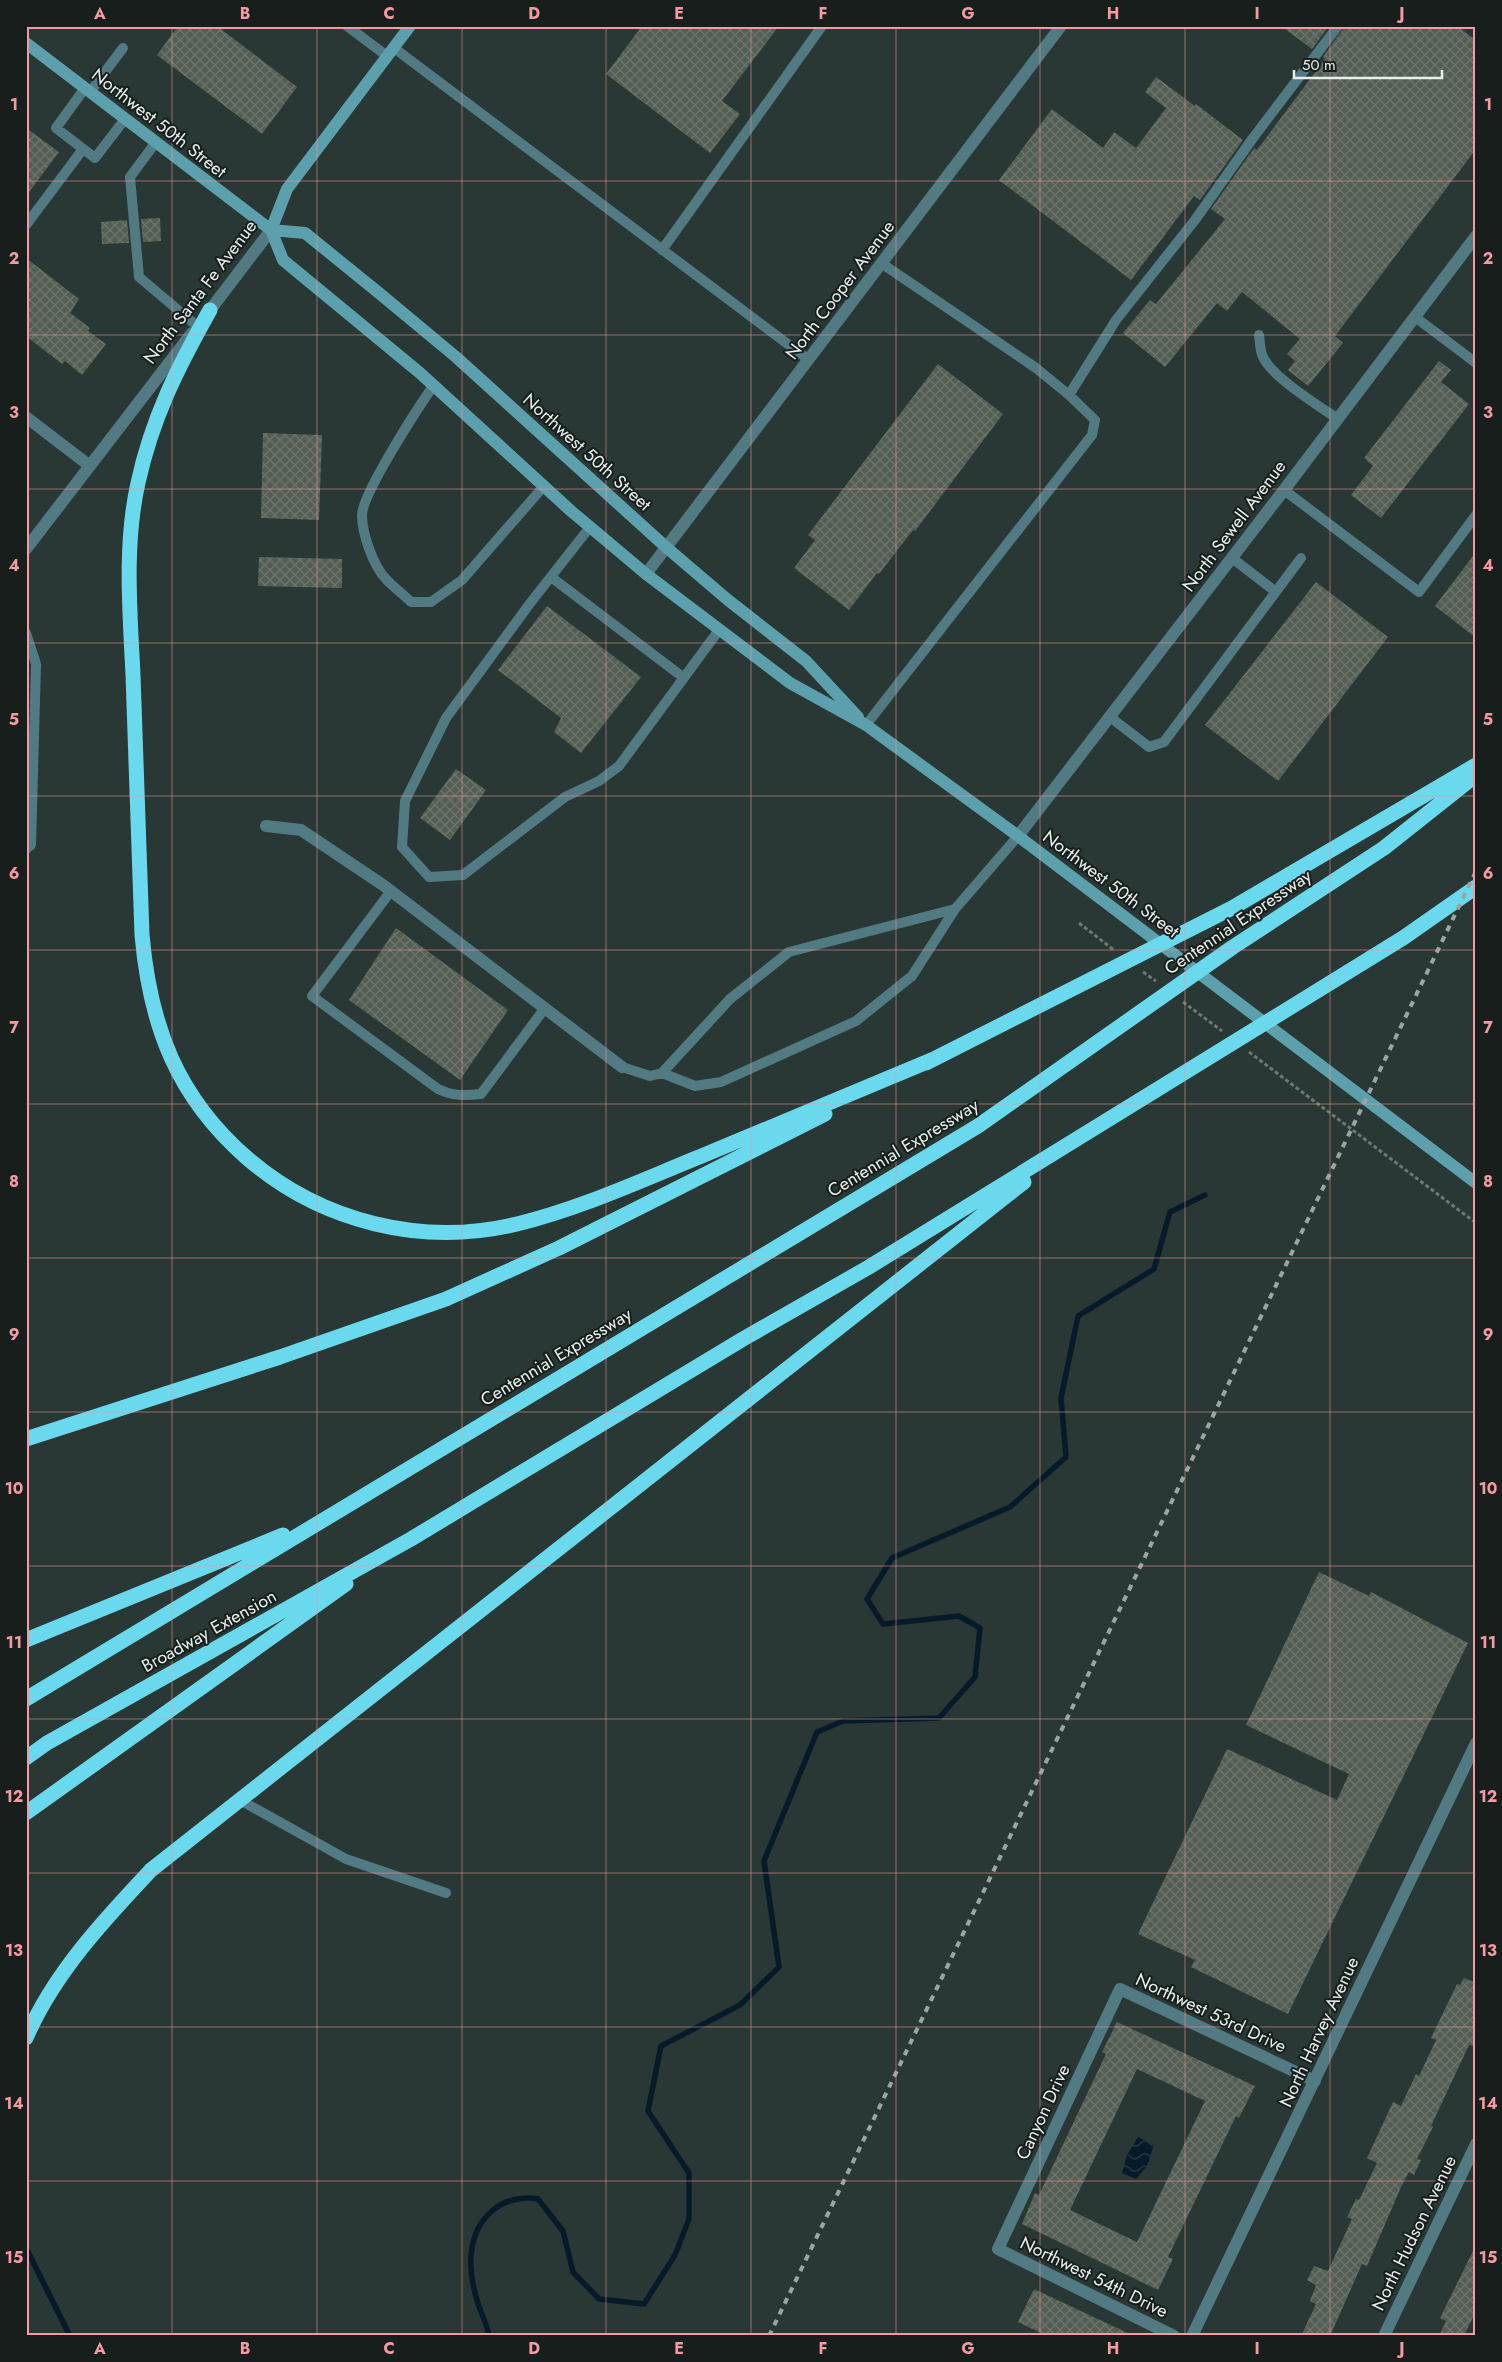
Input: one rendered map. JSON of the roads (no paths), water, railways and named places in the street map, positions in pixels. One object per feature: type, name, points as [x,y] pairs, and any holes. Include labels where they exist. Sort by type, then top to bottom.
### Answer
[{"type":"highway","points":[[210,310],[175,373],[163,399],[146,452],[132,515],[130,610],[142,935],[148,985],[153,1011],[171,1060],[194,1099],[225,1137],[274,1179],[333,1211],[375,1225],[401,1230],[430,1232],[469,1231],[517,1224],[588,1202],[934,1059]]},
{"type":"highway","points":[[26,1438],[280,1357],[446,1299],[559,1248],[1232,908],[1476,765]]},
{"type":"highway","name":"Centennial Expressway","points":[[326,1518],[978,1126],[1233,946],[1384,848],[1476,775]]},
{"type":"highway","points":[[26,1813],[411,1538],[1074,1142],[1403,938],[1476,887]]},
{"type":"highway","points":[[26,2038],[56,1984],[85,1944],[151,1870],[1074,1142]]},
{"type":"highway","points":[[26,1640],[326,1518]]},
{"type":"highway","name":"Broadway Extension","points":[[26,1699],[326,1518]]},
{"type":"highway","name":"Broadway Extension","points":[[26,1758],[47,1743],[411,1538]]},
{"type":"main road","name":"North Santa Fe Avenue","points":[[271,230],[287,189],[410,26]]},
{"type":"main road","name":"Northwest 50th Street","points":[[26,43],[271,230],[282,260],[434,386],[590,527],[646,574],[790,683],[866,725],[1018,836],[1476,1183]]},
{"type":"main road","name":"Northwest 50th Street","points":[[271,230],[305,232],[456,357],[666,548],[728,600],[806,661],[866,725]]},
{"type":"street","name":"North Cooper Avenue","points":[[646,574],[1061,26]]},
{"type":"street","name":"North Santa Fe Avenue","points":[[26,549],[271,230]]},
{"type":"street","name":"North Sewell Avenue","points":[[1018,836],[1476,236]]},
{"type":"street","points":[[26,417],[90,466]]},
{"type":"street","points":[[266,826],[301,830],[391,891],[622,1067]]},
{"type":"street","name":"North Harvey Avenue","points":[[1192,2336],[1476,1743]]},
{"type":"street","name":"Northwest 53rd Drive","points":[[1120,1989],[1315,2081]]},
{"type":"street","name":"Canyon Drive","points":[[998,2249],[1120,1989]]},
{"type":"street","name":"North Hudson Avenue","points":[[1384,2336],[1476,2144]]},
{"type":"street","name":"Northwest 54th Drive","points":[[998,2249],[1174,2336]]},
{"type":"lane","points":[[347,26],[391,52],[809,360]]},
{"type":"lane","points":[[662,250],[822,26]]},
{"type":"lane","points":[[1070,395],[1116,320],[1194,220],[1338,26]]},
{"type":"lane","points":[[123,48],[56,128],[95,158],[126,119]]},
{"type":"lane","points":[[156,142],[130,177],[139,277],[197,326]]},
{"type":"lane","points":[[26,225],[84,149]]},
{"type":"lane","points":[[866,725],[1092,434],[1095,420],[1070,395],[1036,368],[881,264]]},
{"type":"lane","points":[[1415,317],[1476,362]]},
{"type":"lane","points":[[1259,335],[1262,354],[1270,367],[1304,396],[1338,419]]},
{"type":"lane","points":[[434,386],[418,406],[376,480],[362,514],[367,545],[384,578],[412,602],[431,602],[462,580],[544,486]]},
{"type":"lane","points":[[1284,490],[1419,592],[1476,515]]},
{"type":"lane","points":[[590,527],[446,718],[405,801],[402,847],[429,877],[463,875],[565,797],[599,781],[619,766],[719,630]]},
{"type":"lane","points":[[1232,558],[1276,592]]},
{"type":"lane","points":[[1110,716],[1149,748],[1164,742],[1302,558]]},
{"type":"lane","points":[[551,577],[684,678]]},
{"type":"lane","points":[[26,633],[36,664],[31,844],[26,848]]},
{"type":"lane","points":[[662,1073],[695,1086],[721,1082],[856,1021],[912,976],[955,909],[1018,836]]},
{"type":"lane","points":[[391,891],[312,996],[438,1089],[451,1095],[481,1094],[545,1008]]},
{"type":"lane","points":[[622,1067],[650,1076],[662,1073],[730,999],[789,952],[955,909]]},
{"type":"lane","points":[[240,1800],[346,1859],[446,1893]]},
{"type":"water","points":[[1138,2137],[1154,2145],[1147,2166],[1136,2179],[1122,2173],[1127,2155]]},
{"type":"waterway","points":[[489,2336],[474,2288],[471,2252],[477,2230],[492,2211],[502,2204],[520,2199],[538,2199],[563,2231],[573,2272],[599,2299],[644,2304],[675,2255],[689,2219],[689,2173],[648,2111],[661,2046],[740,2005],[779,1967],[764,1861],[817,1732],[843,1721],[939,1718],[975,1677],[980,1628],[959,1616],[883,1624],[867,1599],[892,1558],[1010,1507],[1066,1457],[1061,1398],[1078,1316],[1154,1269],[1170,1212],[1205,1195]]},
{"type":"waterway","points":[[26,2248],[70,2336]]},
{"type":"railway","points":[[769,2336],[1476,871]]}]
